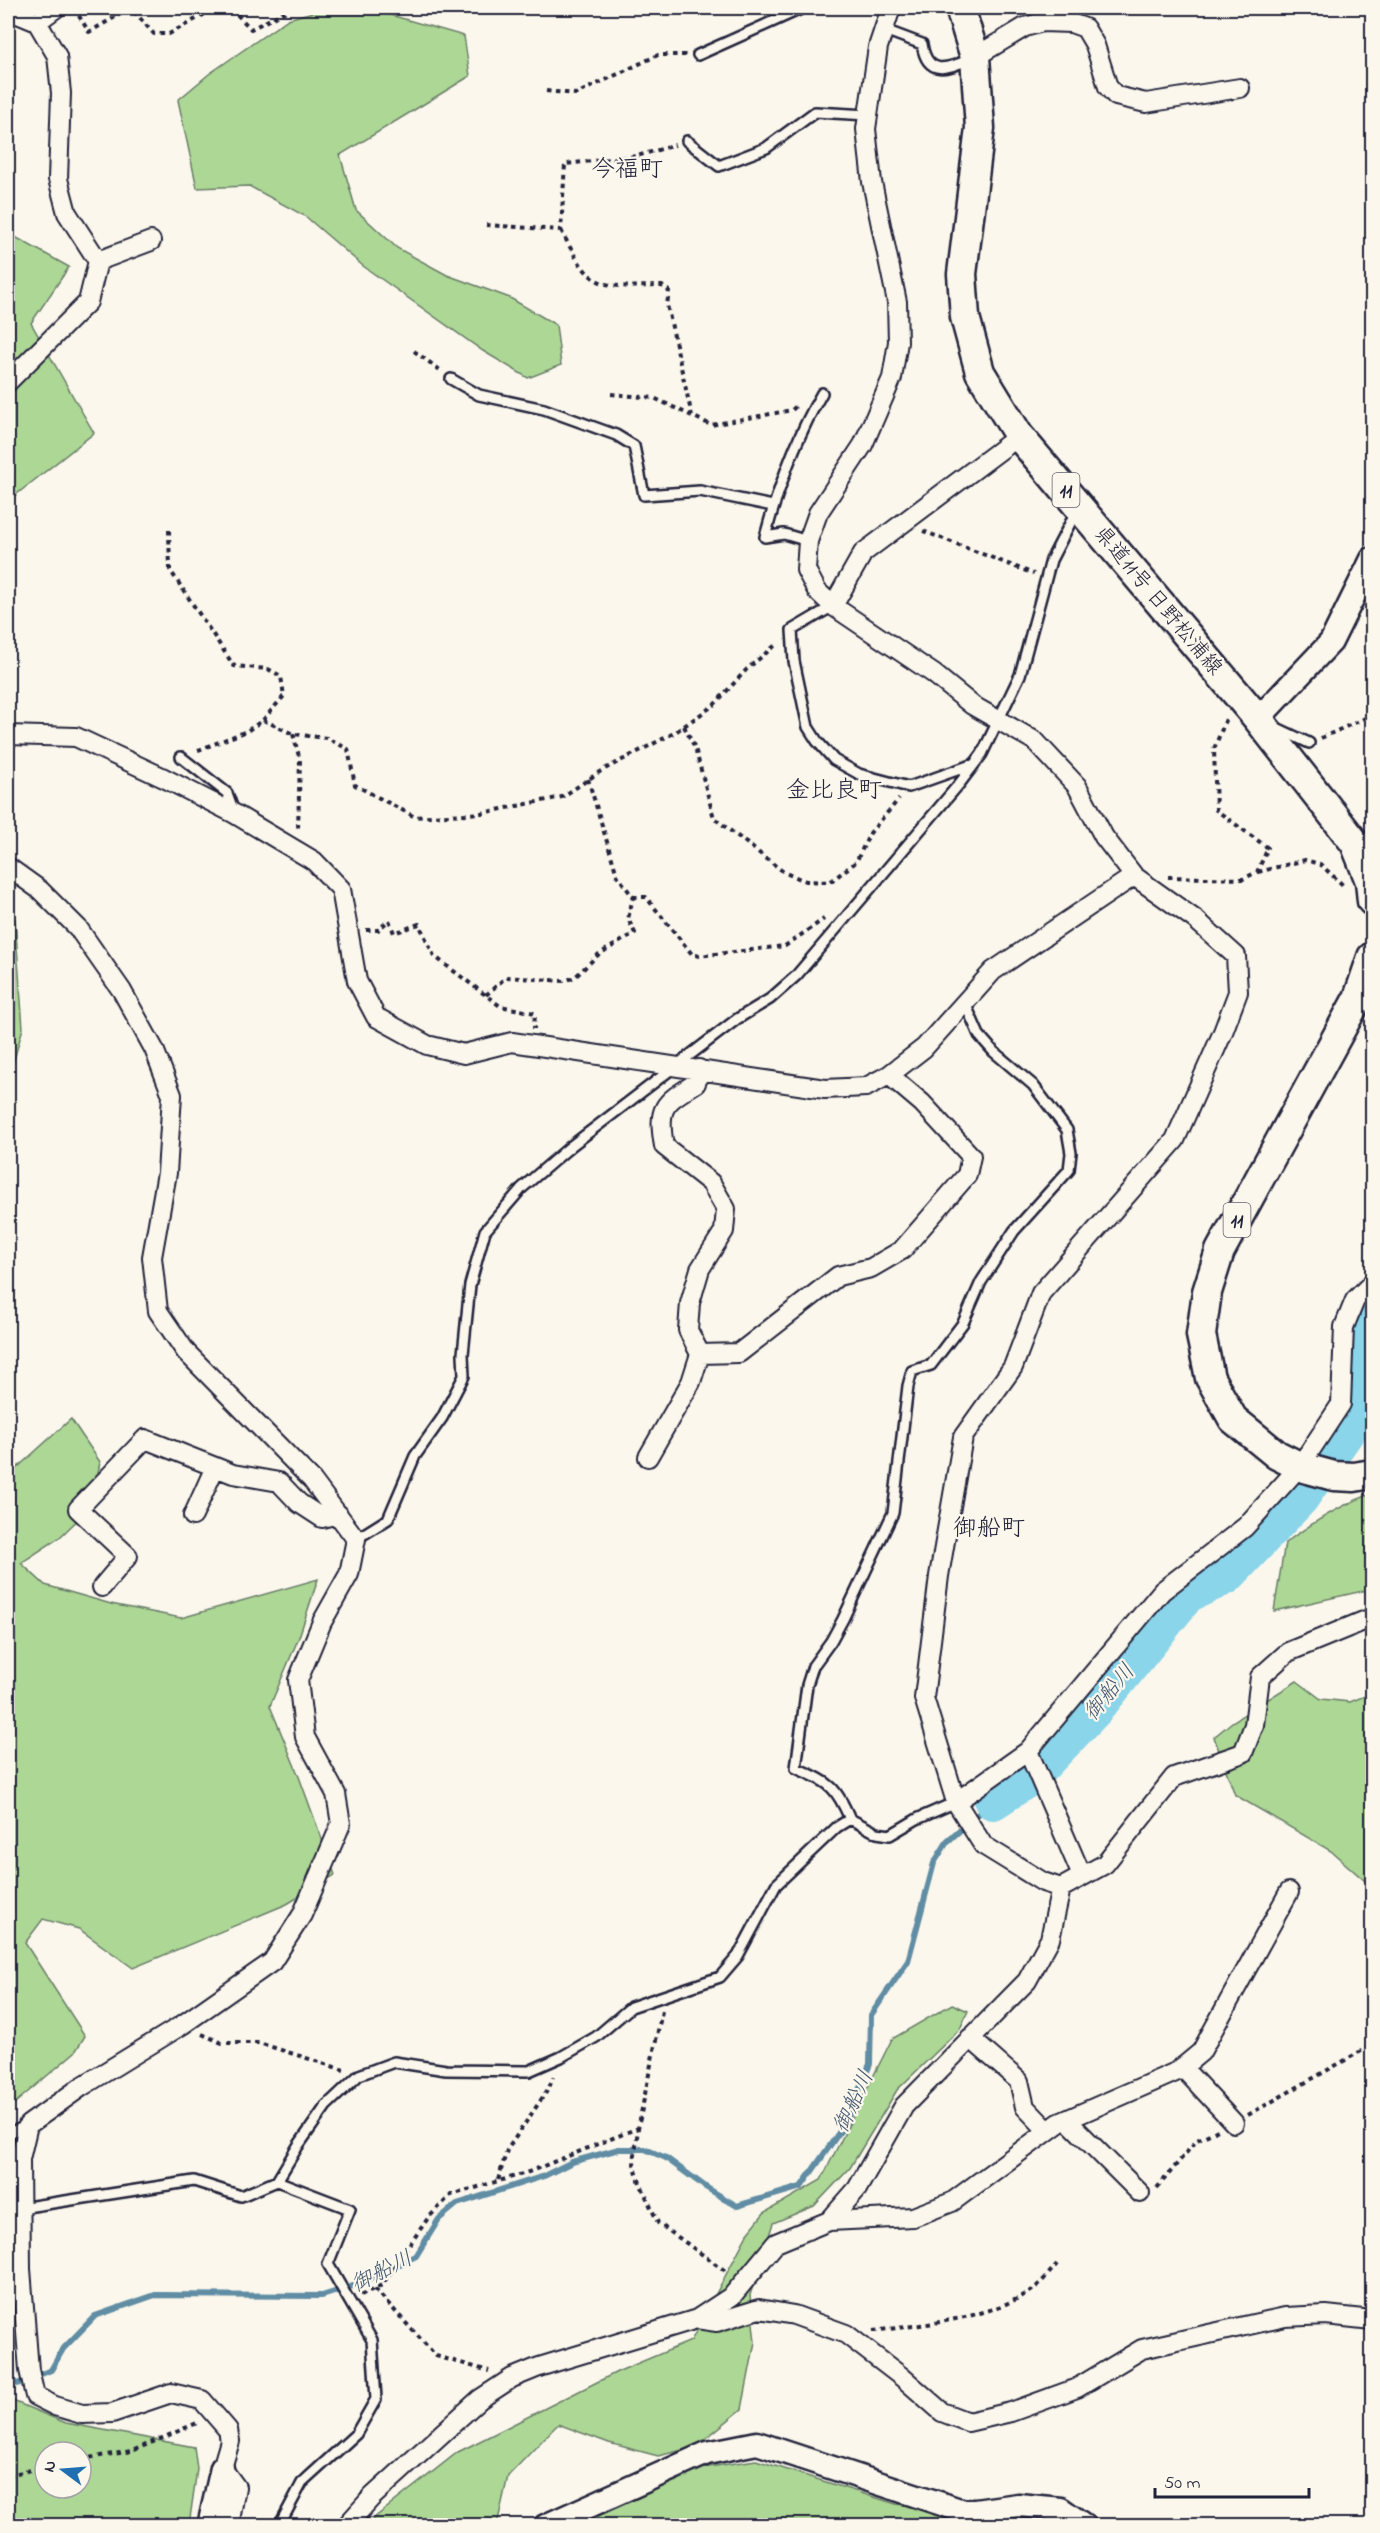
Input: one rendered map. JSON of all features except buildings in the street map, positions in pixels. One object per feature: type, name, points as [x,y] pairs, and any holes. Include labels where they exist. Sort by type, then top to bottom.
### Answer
[{"type":"main road","name":"県道11号 日野松浦線","points":[[960,8],[975,57],[980,128],[962,274],[965,317],[980,372],[1019,436],[1258,719],[1355,843],[1370,881],[1372,901]]},
{"type":"main road","name":"11","points":[[1372,957],[1358,999],[1220,1251],[1207,1292],[1201,1335],[1210,1378],[1233,1419],[1277,1455],[1301,1466],[1334,1476],[1354,1477],[1372,1473]]},
{"type":"street","points":[[37,22],[56,8]]},
{"type":"street","points":[[891,8],[882,29],[866,129],[872,182],[897,302],[898,342],[892,378],[863,445],[818,513],[808,540],[806,570],[817,591],[834,606],[934,674],[972,705],[1035,741],[1077,786],[1104,837],[1134,876],[1196,920],[1236,956],[1238,992],[1223,1032],[1175,1140],[1041,1293],[1013,1367],[963,1437],[939,1576],[924,1698],[956,1802],[983,1845],[1043,1882],[1061,1888]]},
{"type":"street","points":[[8,10],[37,22],[57,56],[61,93],[58,179],[67,213],[98,261],[88,302],[8,382]]},
{"type":"street","points":[[975,57],[1025,27],[1043,22],[1071,23],[1085,28],[1095,45],[1108,87],[1116,96],[1146,103],[1240,88]]},
{"type":"street","points":[[98,261],[151,242]]},
{"type":"street","points":[[834,606],[863,553],[1019,436]]},
{"type":"street","points":[[1258,719],[1330,642],[1372,559]]},
{"type":"street","points":[[8,735],[76,737],[235,814],[314,861],[341,889],[357,981],[376,1017],[427,1045],[464,1054],[512,1042],[825,1089],[866,1087],[889,1075],[924,1048],[993,971],[1134,876]]},
{"type":"street","points":[[8,867],[40,890],[78,928],[122,991],[154,1049],[172,1095],[167,1173],[152,1257],[158,1311],[186,1352],[312,1480],[356,1539],[349,1574],[322,1622],[298,1680],[305,1737],[336,1794],[341,1824],[302,1915],[272,1962],[182,2025],[81,2087],[28,2125],[20,2159],[21,2269],[29,2370],[35,2396],[55,2406],[82,2414],[112,2413],[171,2393],[202,2400],[228,2430],[230,2441],[209,2526]]},
{"type":"street","points":[[648,1457],[691,1382],[700,1354],[688,1330],[690,1303],[700,1269],[724,1231],[726,1209],[711,1183],[664,1146],[660,1121],[669,1099],[696,1083],[699,1069]]},
{"type":"street","points":[[700,1354],[739,1353],[838,1276],[871,1268],[902,1250],[967,1175],[971,1156],[922,1103],[889,1075]]},
{"type":"street","points":[[956,1802],[1028,1750],[1162,1591],[1245,1527],[1301,1466],[1341,1404],[1344,1327],[1355,1300],[1372,1283]]},
{"type":"street","points":[[102,1587],[128,1556],[78,1509],[145,1439],[233,1474],[279,1482],[299,1503],[322,1518],[338,1514]]},
{"type":"street","points":[[193,1516],[215,1467]]},
{"type":"street","points":[[829,2221],[857,2189],[904,2106],[1027,1981],[1050,1939],[1061,1888],[1105,1864],[1174,1777],[1243,1753],[1254,1725],[1260,1677],[1288,1652],[1366,1620],[1372,1621]]},
{"type":"street","points":[[1028,1750],[1082,1876]]},
{"type":"street","points":[[346,2526],[372,2497],[480,2399],[513,2378],[539,2367],[697,2319],[732,2296],[776,2243],[829,2221],[913,2217],[951,2202],[1048,2131],[1182,2067],[1201,2052],[1288,1892]]},
{"type":"street","points":[[970,2038],[1019,2081],[1025,2107],[1048,2131]]},
{"type":"street","points":[[1182,2067],[1234,2122]]},
{"type":"street","points":[[1067,2120],[1140,2193]]},
{"type":"street","points":[[697,2319],[717,2322],[759,2309],[794,2315],[846,2334],[902,2377],[942,2412],[968,2422],[1011,2412],[1077,2388],[1142,2349],[1285,2317],[1326,2315],[1372,2320]]},
{"type":"street","points":[[545,2526],[707,2453],[757,2443],[963,2511],[1017,2505],[1061,2509],[1085,2526]]},
{"type":"street","points":[[222,2468],[236,2487],[229,2526]]},
{"type":"lane","points":[[698,55],[803,8]]},
{"type":"lane","points":[[882,29],[922,44],[924,55],[938,68],[947,69],[975,57]]},
{"type":"lane","points":[[687,141],[719,166],[766,148],[814,112],[868,115]]},
{"type":"lane","points":[[451,379],[479,395],[544,410],[615,435],[634,446],[644,495],[700,491],[773,506]]},
{"type":"lane","points":[[808,540],[784,534],[765,537],[773,506],[812,411],[822,393]]},
{"type":"lane","points":[[356,1539],[388,1519],[415,1456],[442,1418],[464,1376],[463,1354],[470,1285],[485,1231],[522,1188],[674,1065],[737,1019],[770,999],[795,976],[974,764],[982,754],[1020,675],[1051,560],[1079,506]]},
{"type":"lane","points":[[834,606],[792,630],[794,661],[808,727],[817,741],[834,760],[859,774],[909,787],[974,764]]},
{"type":"lane","points":[[1258,719],[1310,743]]},
{"type":"lane","points":[[181,757],[227,793],[235,814]]},
{"type":"lane","points":[[956,1802],[917,1819],[890,1836],[877,1833],[850,1819],[842,1798],[830,1784],[796,1768],[807,1684],[813,1666],[843,1619],[893,1513],[908,1386],[912,1371],[931,1365],[963,1323],[981,1282],[1014,1231],[1069,1170],[1071,1153],[1067,1130],[1033,1084],[994,1052],[979,1035],[965,1003]]},
{"type":"lane","points":[[20,2208],[194,2181],[241,2196],[277,2181],[298,2146],[327,2106],[359,2075],[394,2062],[446,2070],[529,2071],[561,2057],[596,2037],[631,2007],[720,1977],[738,1956],[776,1885],[837,1827],[850,1819]]},
{"type":"lane","points":[[8,2138],[11,2132],[28,2125]]},
{"type":"lane","points":[[277,2181],[350,2209],[328,2264],[372,2340],[376,2399],[356,2434],[302,2483],[279,2526]]},
{"type":"path","points":[[74,8],[89,32],[131,8],[154,34],[169,34],[216,8]]},
{"type":"path","points":[[231,8],[250,29],[292,8]]},
{"type":"path","points":[[546,91],[576,94],[658,55],[698,55]]},
{"type":"path","points":[[687,141],[637,156],[565,164],[561,230],[579,266],[597,281],[610,286],[662,286],[669,291],[667,305],[692,416]]},
{"type":"path","points":[[486,225],[561,230]]},
{"type":"path","points":[[414,351],[451,379]]},
{"type":"path","points":[[611,394],[654,398],[711,425],[792,410],[816,389],[822,393]]},
{"type":"path","points":[[903,523],[1046,578]]},
{"type":"path","points":[[169,530],[170,570],[234,666],[268,669],[281,676],[284,696],[262,720],[247,731],[181,757]]},
{"type":"path","points":[[262,720],[293,734],[327,738],[348,749],[356,785],[415,817],[482,813],[562,797],[588,779],[684,726],[714,705],[747,669],[792,630]]},
{"type":"path","points":[[1237,694],[1214,749],[1216,810],[1268,848],[1257,872]]},
{"type":"path","points":[[1310,743],[1372,715]]},
{"type":"path","points":[[684,726],[694,748],[714,818],[786,873],[806,880],[830,882],[856,862],[870,833],[909,787]]},
{"type":"path","points":[[293,734],[300,760],[297,851]]},
{"type":"path","points":[[486,995],[506,977],[564,981],[575,977],[599,954],[635,933],[628,919],[633,897],[617,875],[588,779]]},
{"type":"path","points":[[1134,876],[1243,879],[1257,872],[1305,860],[1320,864],[1346,888]]},
{"type":"path","points":[[633,897],[646,897],[692,954],[699,956],[785,946],[828,916]]},
{"type":"path","points":[[362,920],[366,931],[378,930],[388,920],[394,933],[419,924],[434,957],[500,1006],[535,1013],[534,1030],[546,1032]]},
{"type":"path","points":[[666,1995],[638,2128],[634,2164],[640,2183],[658,2223],[725,2272],[760,2264]]},
{"type":"path","points":[[182,2025],[222,2043],[260,2043],[359,2075]]},
{"type":"path","points":[[498,2181],[507,2150],[549,2088],[561,2057]]},
{"type":"path","points":[[349,2300],[382,2285],[428,2218],[451,2195],[526,2173],[638,2128]]},
{"type":"path","points":[[846,2334],[958,2320],[998,2306],[1033,2290],[1058,2264]]},
{"type":"path","points":[[375,2289],[436,2356],[513,2378]]},
{"type":"path","points":[[93,2457],[132,2451],[216,2415]]},
{"type":"path","points":[[8,2475],[33,2470]]},
{"type":"green space","points":[[327,8],[366,8],[464,36],[470,76],[340,155],[356,210],[397,248],[447,275],[510,298],[556,325],[561,365],[528,378],[483,351],[363,266],[305,216],[249,186],[197,188],[178,100],[209,74],[288,19]]},
{"type":"green space","points":[[8,233],[69,267],[31,323],[94,433],[8,501]]},
{"type":"green space","points":[[8,913],[15,919],[23,1028],[8,1081]]},
{"type":"green space","points":[[71,1419],[100,1462],[92,1506],[59,1538],[21,1563],[45,1585],[111,1604],[181,1618],[318,1579],[299,1637],[270,1706],[335,1875],[287,1904],[133,1968],[79,1929],[43,1919],[25,1943],[85,2036],[75,2052],[8,2109],[8,1476]]},
{"type":"green space","points":[[1372,1494],[1372,1589],[1274,1611],[1285,1543],[1327,1515]]},
{"type":"green space","points":[[1297,1681],[1321,1699],[1350,1702],[1372,1693],[1372,1887],[1331,1851],[1235,1795],[1214,1737],[1232,1722]]},
{"type":"green space","points":[[952,2004],[968,2011],[960,2029],[897,2090],[850,2168],[814,2206],[773,2223],[750,2295],[755,2342],[742,2409],[695,2447],[658,2456],[609,2443],[558,2424],[508,2476],[497,2525],[367,2526],[458,2452],[617,2372],[691,2341],[748,2233],[764,2213],[821,2180],[892,2039]]},
{"type":"green space","points":[[8,2399],[66,2423],[194,2447],[197,2469],[189,2525],[8,2525]]},
{"type":"green space","points":[[756,2460],[896,2504],[1018,2520],[1025,2525],[576,2526],[702,2468]]},
{"type":"waterway","name":"御船川","points":[[993,1801],[1030,1777],[1093,1711],[1187,1594],[1226,1576],[1300,1498],[1363,1407],[1359,1347],[1368,1315],[1372,1311]]},
{"type":"waterway","name":"御船川","points":[[8,2379],[17,2384],[51,2370],[63,2349],[95,2316],[155,2295],[322,2296],[356,2285],[416,2256],[439,2219],[457,2204],[544,2176],[572,2162],[619,2149],[645,2149],[666,2158],[707,2188],[737,2206],[801,2187],[845,2124],[870,2064],[871,2015],[908,1961],[934,1863],[947,1842],[993,1801]]},
{"type":"district","name":"今福町","points":[[627,168]]},
{"type":"district","name":"金比良町","points":[[834,789]]},
{"type":"district","name":"御船町","points":[[989,1527]]}]
